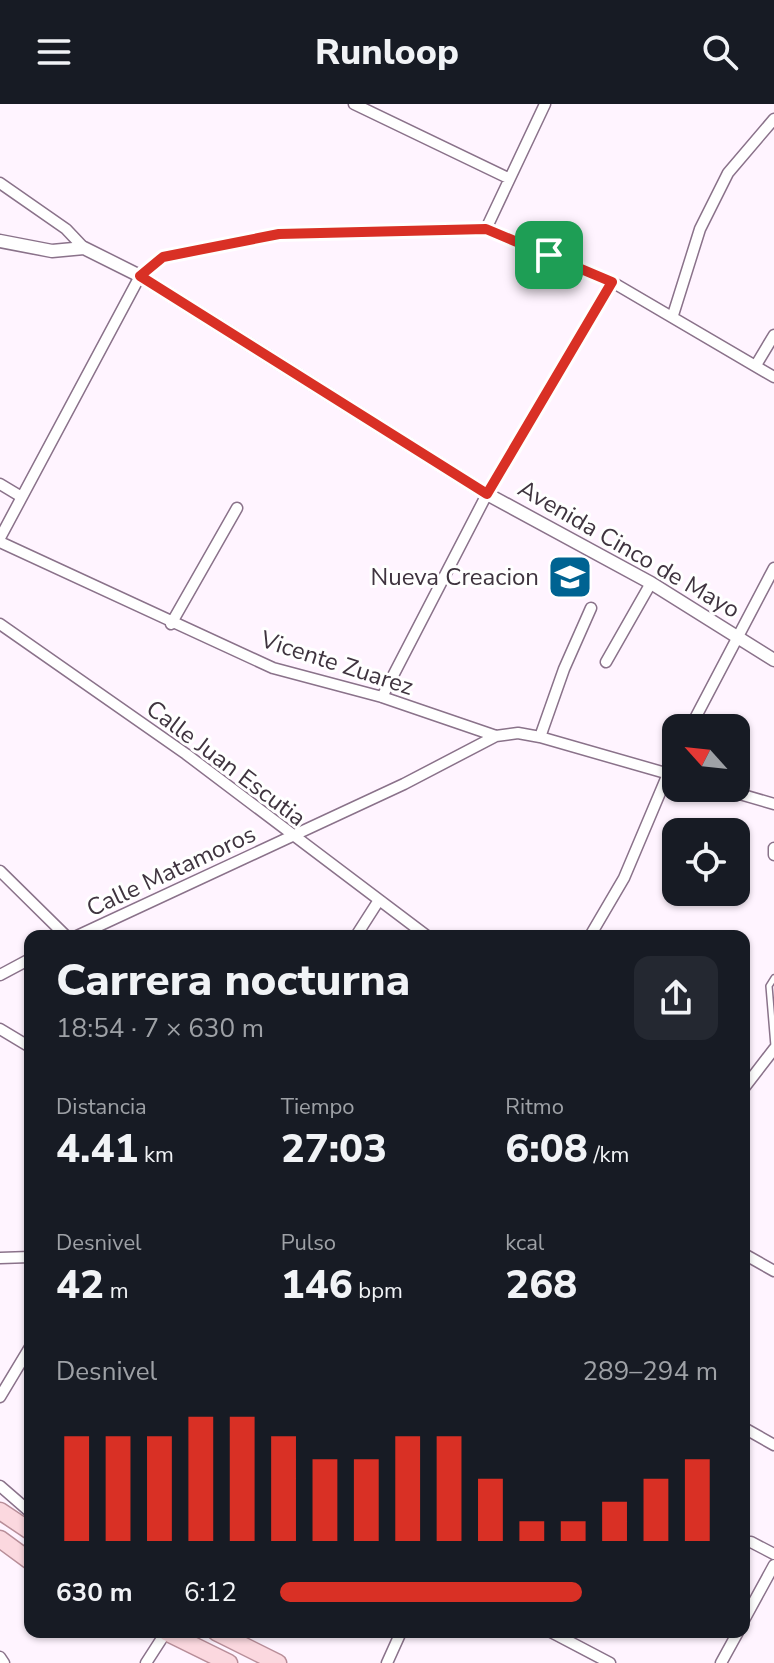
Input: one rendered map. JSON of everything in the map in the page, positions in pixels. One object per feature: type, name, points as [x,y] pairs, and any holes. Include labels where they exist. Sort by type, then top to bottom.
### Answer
[{"type":"main road","points":[[0,1511],[24,1527]]},
{"type":"main road","points":[[0,1539],[24,1557]]},
{"type":"main road","points":[[178,1638],[229,1663]]},
{"type":"main road","points":[[228,1638],[278,1663]]},
{"type":"street","points":[[354,104],[508,178]]},
{"type":"street","points":[[486,229],[545,104]]},
{"type":"street","points":[[673,315],[700,229],[728,173],[774,119]]},
{"type":"street","points":[[0,183],[66,229],[84,248]]},
{"type":"street","points":[[0,540],[20,496],[140,276],[163,257],[279,234],[486,229],[612,282],[774,377]]},
{"type":"street","name":"Avenida Cinco de Mayo","points":[[0,241],[52,251],[84,248],[140,276],[487,494],[651,583],[774,660]]},
{"type":"street","points":[[382,697],[487,494],[612,282]]},
{"type":"street","points":[[756,365],[774,335]]},
{"type":"street","points":[[0,484],[20,496]]},
{"type":"street","points":[[171,624],[237,508]]},
{"type":"street","name":"Vicente Zuarez","points":[[0,540],[171,624],[273,668],[382,697],[496,736],[518,733],[540,737],[662,771]]},
{"type":"street","points":[[697,714],[774,568]]},
{"type":"street","points":[[606,662],[651,583]]},
{"type":"street","points":[[540,737],[564,669],[591,608]]},
{"type":"street","name":"Calle Juan Escutia","points":[[0,624],[186,754],[419,930]]},
{"type":"street","name":"Calle Matamoros","points":[[90,930],[292,837],[496,736]]},
{"type":"street","points":[[594,930],[624,878],[662,794]]},
{"type":"street","points":[[750,797],[774,804]]},
{"type":"street","points":[[774,848],[774,855]]},
{"type":"street","points":[[0,871],[60,930]]},
{"type":"street","points":[[360,930],[379,900]]},
{"type":"street","points":[[0,975],[24,962]]},
{"type":"street","points":[[0,1029],[24,1043]]},
{"type":"street","points":[[750,1080],[774,1047]]},
{"type":"street","points":[[0,1258],[24,1257]]},
{"type":"street","points":[[750,1257],[774,1271]]},
{"type":"street","points":[[0,1397],[24,1357]]},
{"type":"street","points":[[750,1431],[774,1445]]},
{"type":"street","points":[[0,1486],[24,1507]]},
{"type":"street","points":[[750,1544],[774,1554]]},
{"type":"street","points":[[750,1609],[774,1565]]},
{"type":"street","points":[[146,1663],[162,1638]]},
{"type":"street","points":[[387,1663],[398,1638]]},
{"type":"street","points":[[562,1638],[610,1663]]},
{"type":"street","points":[[721,1663],[735,1638]]},
{"type":"street","points":[[0,1657],[4,1663]]},
{"type":"lane","points":[[774,978],[769,986],[774,1047]]},
{"type":"place","name":"Nueva Creacion","points":[[570,577]]},
{"type":"route","points":[[486,229],[549,255],[612,282],[487,494],[140,276],[163,257],[279,234],[486,229]]}]
